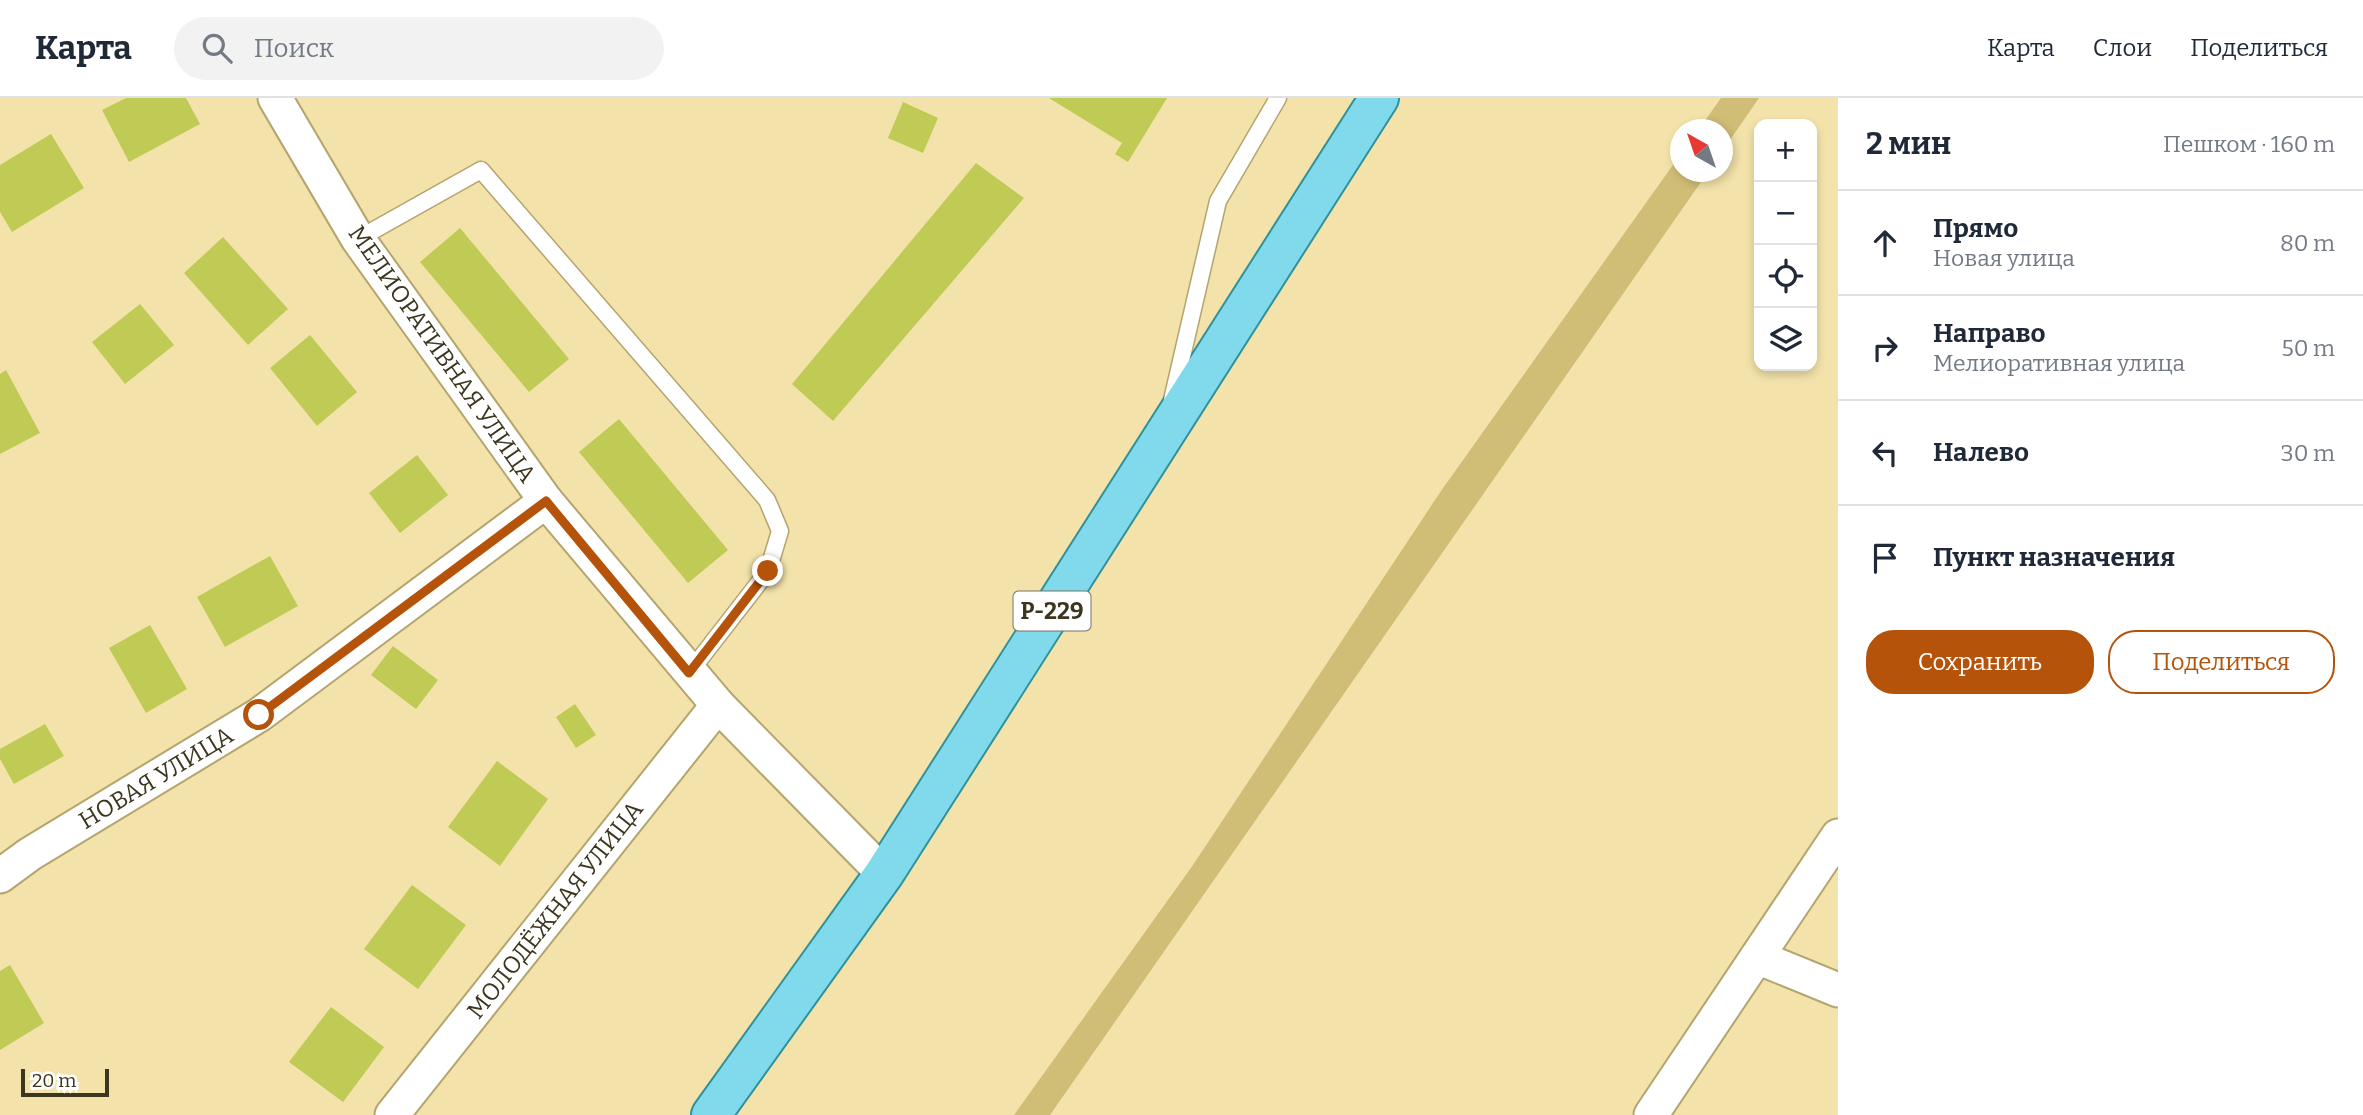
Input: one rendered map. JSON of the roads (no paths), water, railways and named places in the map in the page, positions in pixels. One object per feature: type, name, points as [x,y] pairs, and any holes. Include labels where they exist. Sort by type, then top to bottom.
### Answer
[{"type":"main road","name":"Р-229","points":[[711,1115],[884,874],[1379,98]]},
{"type":"street","name":"МЕЛИОРАТИВНАЯ УЛИЦА","points":[[275,98],[358,239],[546,501],[689,673],[884,874]]},
{"type":"street","name":"НОВАЯ УЛИЦА","points":[[0,876],[259,715],[546,501]]},
{"type":"street","name":"МОЛОДЁЖНАЯ УЛИЦА","points":[[392,1115],[718,705]]},
{"type":"street","points":[[1650,1115],[1838,836]]},
{"type":"street","points":[[1757,957],[1838,990]]},
{"type":"lane","points":[[1163,439],[1218,201],[1278,98]]},
{"type":"lane","points":[[358,239],[481,170],[767,500],[780,531],[768,571],[689,673]]}]
